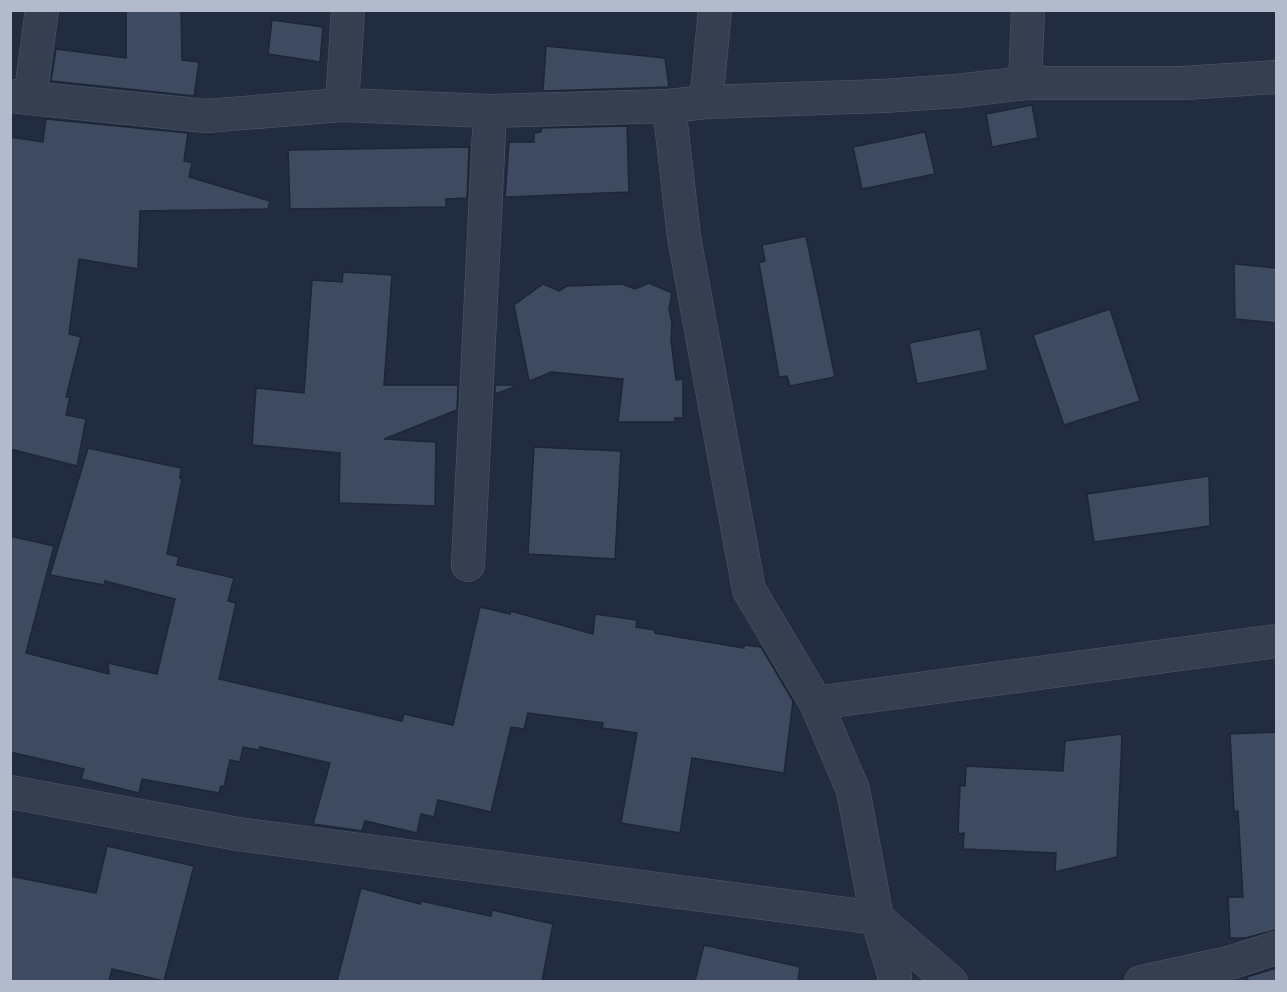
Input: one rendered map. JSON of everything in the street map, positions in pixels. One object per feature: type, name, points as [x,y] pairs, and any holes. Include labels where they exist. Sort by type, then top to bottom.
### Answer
[{"type":"street","points":[[42,10],[20,97],[206,116],[342,105],[490,111],[669,106],[706,102],[957,91],[1024,83],[1184,83],[1276,77]]},
{"type":"street","points":[[342,105],[348,10]]},
{"type":"street","points":[[706,102],[715,10]]},
{"type":"street","points":[[1024,83],[1028,10]]},
{"type":"street","points":[[669,106],[684,237],[749,590],[816,703],[853,790],[877,918],[900,980]]},
{"type":"street","points":[[468,565],[490,111]]},
{"type":"street","points":[[816,703],[1276,640]]},
{"type":"street","points":[[10,792],[238,834],[877,918],[951,981]]},
{"type":"street","points":[[1141,981],[1232,962],[1276,948]]},
{"type":"building","points":[[126,10],[181,10],[182,60],[199,62],[194,96],[51,81],[56,49],[126,58]]},
{"type":"building","points":[[272,20],[323,27],[320,62],[268,54]]},
{"type":"building","points":[[546,46],[665,58],[669,87],[543,91]]},
{"type":"building","points":[[1032,105],[1038,138],[992,147],[986,114]]},
{"type":"building","points":[[46,119],[188,133],[184,161],[192,163],[189,177],[270,201],[268,209],[140,211],[138,269],[79,259],[69,334],[81,337],[66,397],[70,397],[66,415],[86,419],[77,466],[10,449],[10,137],[43,142]]},
{"type":"building","points":[[627,126],[629,192],[505,197],[509,142],[534,142],[534,133],[541,132],[541,128]]},
{"type":"building","points":[[925,132],[935,174],[862,189],[853,147]]},
{"type":"building","points":[[469,147],[467,198],[446,199],[446,207],[290,209],[288,150]]},
{"type":"building","points":[[806,236],[835,377],[790,386],[787,376],[779,377],[759,263],[765,261],[762,245]]},
{"type":"building","points":[[1234,264],[1276,268],[1276,323],[1235,319]]},
{"type":"building","points":[[343,272],[392,275],[384,385],[458,385],[457,410],[384,439],[436,442],[435,506],[339,503],[340,453],[252,445],[256,388],[304,393],[312,280],[342,282]]},
{"type":"building","points":[[649,283],[672,293],[669,309],[672,323],[671,341],[676,380],[683,379],[683,418],[675,418],[675,422],[618,422],[623,379],[552,372],[529,381],[514,305],[543,284],[559,291],[567,286],[622,284],[635,289]]},
{"type":"building","points":[[1110,309],[1140,401],[1064,425],[1033,335]]},
{"type":"building","points":[[980,329],[988,370],[917,384],[909,343]]},
{"type":"building","points":[[495,385],[514,385],[514,387],[495,394]]},
{"type":"building","points":[[534,447],[621,451],[615,559],[528,554]]},
{"type":"building","points":[[88,448],[181,468],[180,478],[182,479],[167,554],[179,557],[177,565],[234,578],[228,601],[236,603],[219,679],[402,721],[404,714],[453,725],[480,607],[510,614],[511,611],[593,634],[595,614],[637,620],[636,627],[655,630],[655,633],[744,648],[744,645],[761,647],[793,701],[784,773],[692,758],[680,833],[621,823],[637,733],[602,728],[603,723],[528,713],[524,729],[511,727],[491,812],[438,800],[434,817],[421,814],[417,833],[365,821],[362,831],[313,824],[330,763],[260,747],[259,750],[243,747],[240,762],[230,760],[224,787],[221,786],[219,793],[142,779],[139,793],[81,779],[84,769],[10,752],[10,536],[54,546],[26,653],[109,674],[108,663],[157,674],[175,599],[105,581],[104,585],[50,575]]},
{"type":"building","points":[[1209,476],[1210,526],[1094,542],[1087,494]]},
{"type":"building","points":[[1276,732],[1276,930],[1245,938],[1230,938],[1228,897],[1243,897],[1238,811],[1234,812],[1230,734]]},
{"type":"building","points":[[1122,734],[1117,857],[1055,872],[1056,853],[963,849],[964,833],[958,834],[960,785],[965,786],[966,766],[1063,771],[1065,741]]},
{"type":"building","points":[[107,846],[194,866],[164,981],[112,969],[109,981],[10,981],[10,876],[96,893]]},
{"type":"building","points":[[361,888],[420,904],[421,901],[491,916],[492,910],[553,924],[542,981],[337,981]]},
{"type":"building","points":[[704,945],[800,967],[798,981],[695,981]]},
{"type":"building","points":[[1276,968],[1276,981],[1248,981],[1247,977]]}]
